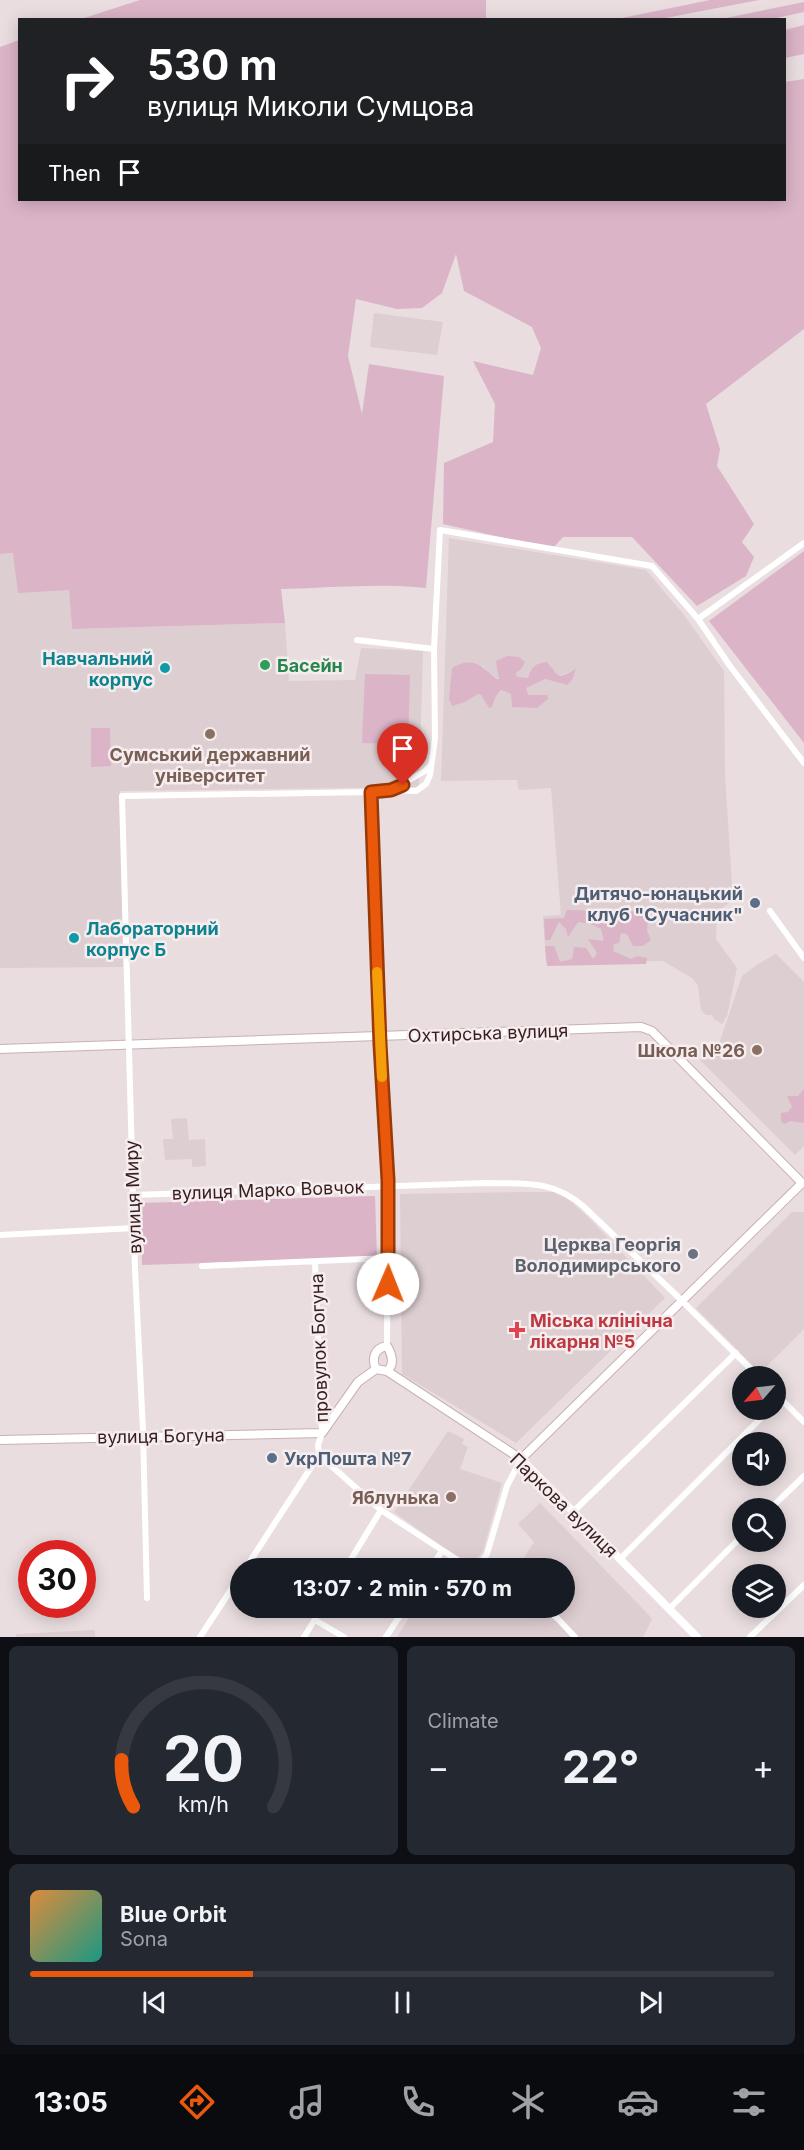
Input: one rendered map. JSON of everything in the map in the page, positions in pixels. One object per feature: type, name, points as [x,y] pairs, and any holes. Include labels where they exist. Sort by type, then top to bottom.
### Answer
[{"type":"main road","name":"Охтирська вулиця","points":[[0,1048],[641,1028],[652,1031],[803,1183]]},
{"type":"main road","points":[[521,1459],[803,1183]]},
{"type":"main road","points":[[387,1346],[392,1356],[392,1364],[387,1371],[380,1371],[373,1363],[375,1353],[387,1346]]},
{"type":"main road","points":[[322,1433],[358,1382],[376,1369]]},
{"type":"main road","name":"Паркова вулиця","points":[[387,1371],[521,1459]]},
{"type":"main road","name":"вулиця Богуна","points":[[0,1440],[322,1433]]},
{"type":"street","points":[[387,1346],[388,1185],[379,1037],[371,792],[391,790],[416,792],[426,784],[433,763],[434,649],[440,530],[652,566],[698,619],[730,666],[804,764]]},
{"type":"street","points":[[698,619],[804,543]]},
{"type":"street","points":[[357,640],[434,649]]},
{"type":"street","points":[[391,790],[425,771],[433,763]]},
{"type":"street","name":"вулиця Миру","points":[[147,1598],[134,1228],[123,796],[371,792]]},
{"type":"street","points":[[770,911],[804,958]]},
{"type":"street","name":"вулиця Марко Вовчок","points":[[134,1195],[485,1183],[553,1187],[583,1206],[748,1366]]},
{"type":"street","points":[[0,1235],[134,1228]]},
{"type":"street","points":[[202,1266],[388,1258]]},
{"type":"street","name":"провулок Богуна","points":[[315,1262],[322,1433],[318,1445],[319,1455]]},
{"type":"street","points":[[573,1512],[735,1353]]},
{"type":"street","points":[[786,1407],[804,1422]]},
{"type":"street","points":[[620,1559],[760,1420]]},
{"type":"street","points":[[252,1558],[319,1455],[381,1510],[453,1558]]},
{"type":"street","points":[[484,1558],[507,1486],[521,1459]]},
{"type":"street","name":"Паркова вулиця","points":[[521,1459],[697,1637]]},
{"type":"street","points":[[781,1498],[804,1476]]},
{"type":"street","points":[[352,1558],[381,1510]]},
{"type":"street","points":[[669,1609],[732,1546]]},
{"type":"street","points":[[437,1558],[442,1551]]},
{"type":"street","points":[[750,1637],[804,1585]]},
{"type":"street","points":[[200,1637],[230,1591]]},
{"type":"street","points":[[386,1637],[398,1618]]},
{"type":"street","points":[[557,1618],[574,1637]]},
{"type":"street","points":[[304,1637],[315,1620],[344,1637]]},
{"type":"shaded area","points":[[140,0],[486,0],[486,18],[84,18]]},
{"type":"shaded area","points":[[710,0],[759,0],[665,18],[622,18]]},
{"type":"shaded area","points":[[804,2],[804,12],[777,18],[726,18]]},
{"type":"shaded area","points":[[804,25],[804,54],[786,58],[786,30]]},
{"type":"shaded area","points":[[18,40],[18,201],[786,201],[786,82],[804,79],[804,329],[706,404],[720,449],[717,466],[754,524],[742,542],[754,557],[746,576],[697,606],[632,537],[563,537],[552,549],[443,524],[444,463],[493,442],[495,404],[473,361],[533,375],[541,348],[532,327],[464,291],[456,254],[442,293],[422,308],[397,309],[356,299],[348,356],[362,414],[369,364],[444,376],[426,588],[372,586],[281,589],[285,623],[72,629],[69,590],[18,593],[13,553],[0,554],[0,47]]},
{"type":"shaded area","points":[[374,313],[443,322],[437,355],[370,347]]},
{"type":"shaded area","points":[[449,538],[646,570],[684,615],[724,671],[725,775],[733,900],[717,912],[716,939],[737,968],[727,1016],[722,1024],[712,1015],[706,1015],[701,1010],[698,985],[692,978],[663,961],[546,962],[543,916],[561,915],[551,788],[519,790],[517,780],[441,781]],"holes":[[[550,664],[554,675],[558,676],[576,670],[567,685],[545,679],[526,688],[527,695],[511,694],[501,690],[492,707],[489,708],[478,694],[462,701],[482,665],[496,679],[516,673],[521,679],[528,678]]]},
{"type":"shaded area","points":[[804,551],[804,743],[709,621]]},
{"type":"shaded area","name":"Сумський державний університет","points":[[13,553],[69,590],[72,629],[285,623],[289,681],[355,680],[361,648],[423,651],[419,787],[120,791],[123,967],[0,968],[0,554]]},
{"type":"shaded area","points":[[507,656],[519,657],[525,662],[516,673],[517,677],[528,678],[534,666],[547,662],[556,674],[561,676],[576,669],[572,680],[567,685],[545,679],[526,688],[528,695],[547,695],[548,699],[537,708],[512,707],[511,694],[501,690],[492,707],[489,708],[478,694],[465,702],[452,706],[449,699],[452,668],[465,663],[476,664],[499,679],[496,661]]},
{"type":"shaded area","points":[[365,674],[410,675],[408,744],[362,743]]},
{"type":"shaded area","points":[[91,728],[110,728],[111,766],[91,767]]},
{"type":"shaded area","points":[[567,910],[649,912],[647,931],[651,940],[643,946],[633,946],[627,934],[621,933],[619,943],[614,944],[613,951],[631,959],[638,956],[647,958],[646,964],[547,966],[545,946],[554,946],[560,962],[572,959],[574,947],[586,948],[593,959],[597,953],[588,939],[604,941],[601,929],[591,924],[578,922],[568,937],[566,929],[559,922],[550,940],[545,940],[544,919],[564,918]]},
{"type":"shaded area","name":"Школа №26","points":[[776,954],[804,982],[804,1146],[795,1155],[700,1060],[720,1041],[742,976]]},
{"type":"shaded area","points":[[804,1089],[804,1123],[791,1121],[784,1124],[781,1121],[781,1113],[788,1112],[792,1107],[787,1096],[798,1096]]},
{"type":"shaded area","points":[[187,1118],[189,1140],[205,1139],[206,1166],[192,1167],[192,1159],[165,1160],[163,1139],[173,1139],[171,1119]]},
{"type":"shaded area","name":"Міська клінічна лікарня №5","points":[[554,1192],[568,1199],[665,1298],[516,1443],[402,1374],[400,1194]]},
{"type":"shaded area","points":[[375,1196],[377,1258],[142,1265],[141,1203]]},
{"type":"shaded area","points":[[792,1212],[804,1212],[804,1329],[767,1366],[753,1366],[696,1308]]},
{"type":"shaded area","name":"Яблунька","points":[[448,1431],[464,1439],[462,1444],[468,1447],[460,1469],[502,1483],[483,1551],[477,1558],[462,1558],[394,1512]]},
{"type":"shaded area","points":[[540,1503],[652,1619],[643,1637],[397,1637],[409,1618],[575,1618],[575,1558],[524,1558],[534,1542],[518,1524]]},
{"type":"shaded area","points":[[95,1630],[95,1637],[16,1637],[16,1634]]},
{"type":"slow traffic","points":[[377,972],[382,1077]]},
{"type":"place","name":"Басейн","points":[[265,665]]},
{"type":"place","name":"Навчальний корпус","points":[[165,668]]},
{"type":"place","name":"Сумський державний університет","points":[[210,734]]},
{"type":"place","name":"Дитячо-юнацький клуб \"Сучасник\"","points":[[755,903]]},
{"type":"place","name":"Лабораторний корпус Б","points":[[74,938]]},
{"type":"place","name":"Школа №26","points":[[757,1050]]},
{"type":"place","name":"Церква Георгія Володимирського","points":[[693,1254]]},
{"type":"place","name":"Міська клінічна лікарня №5","points":[[517,1330]]},
{"type":"place","name":"УкрПошта №7","points":[[272,1458]]},
{"type":"place","name":"Яблунька","points":[[451,1497]]},
{"type":"route","points":[[388,1284],[388,1180],[380,1044],[371,792],[391,790],[403,785]]}]
